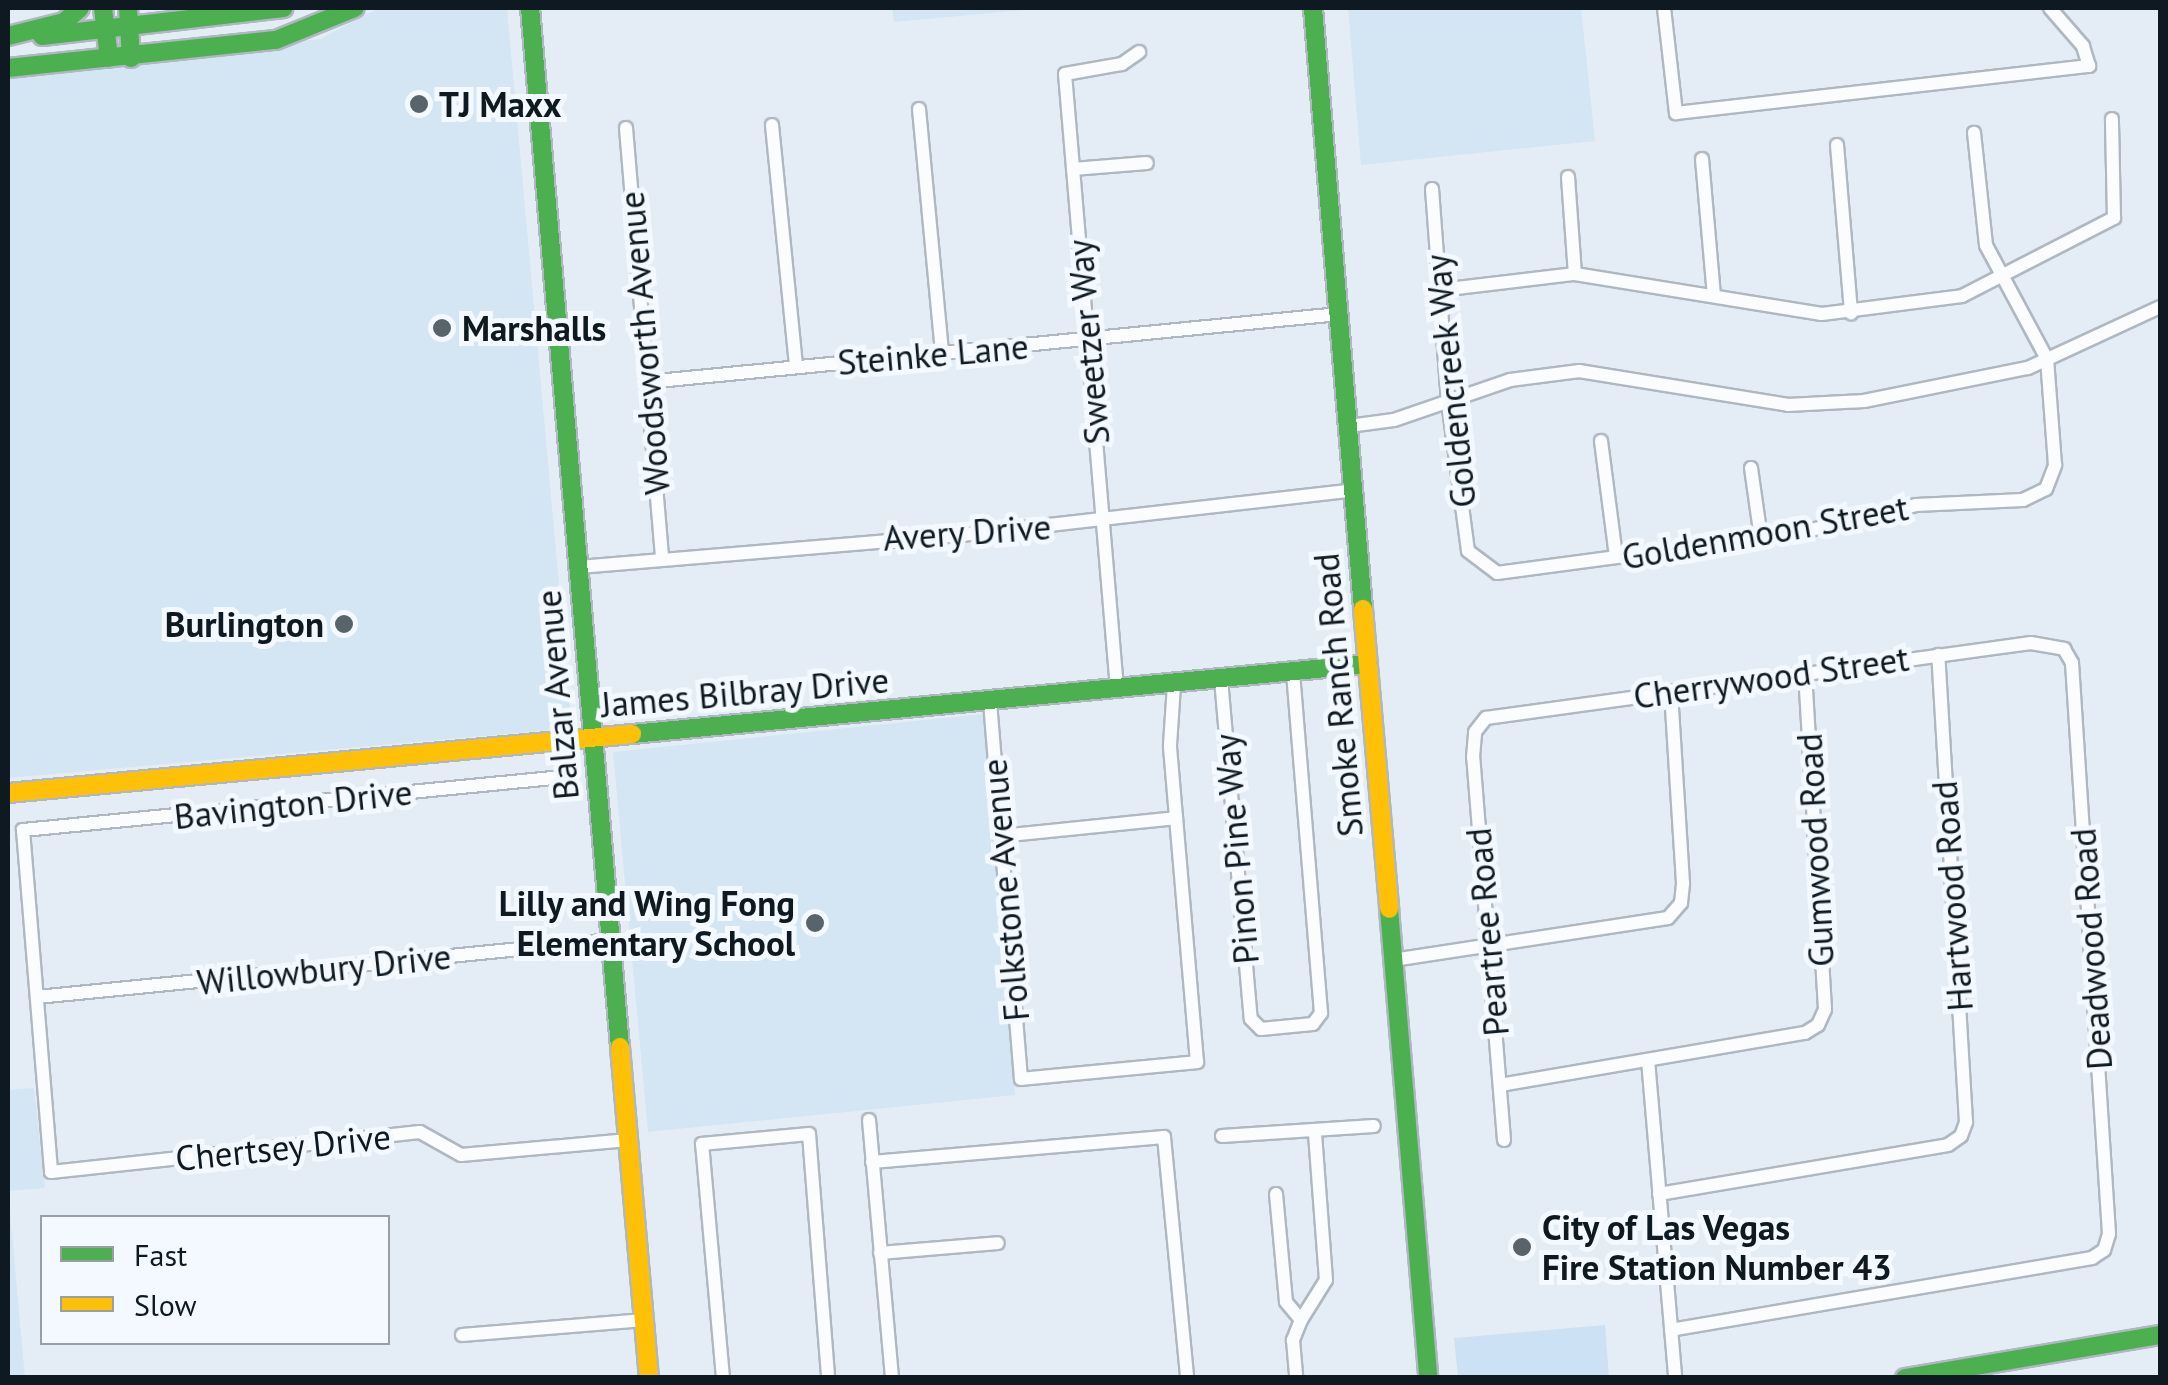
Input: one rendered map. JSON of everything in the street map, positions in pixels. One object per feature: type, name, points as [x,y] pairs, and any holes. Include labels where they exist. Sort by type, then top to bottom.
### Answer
[{"type":"main road","points":[[8,38],[64,22],[80,8]]},
{"type":"main road","points":[[103,8],[109,58]]},
{"type":"main road","points":[[8,38],[107,29],[129,17],[283,8]]},
{"type":"main road","points":[[8,68],[276,40],[355,8]]},
{"type":"main road","name":"Balzar Avenue","points":[[530,8],[649,1378]]},
{"type":"main road","name":"Smoke Ranch Road","points":[[1313,8],[1428,1378]]},
{"type":"main road","points":[[129,17],[131,58]]},
{"type":"main road","name":"James Bilbray Drive","points":[[8,793],[1368,664]]},
{"type":"main road","points":[[1905,1378],[2160,1335]]},
{"type":"street","points":[[1664,8],[1676,113],[2089,66],[2083,46],[2050,8]]},
{"type":"street","name":"Sweetzer Way","points":[[1117,689],[1065,74],[1122,64],[1139,52]]},
{"type":"street","points":[[919,108],[942,353]]},
{"type":"street","points":[[1440,290],[1576,274],[1795,311],[1851,313],[1962,296],[2114,218],[2112,119]]},
{"type":"street","points":[[772,125],[796,367]]},
{"type":"street","name":"Woodsworth Avenue","points":[[626,128],[662,559]]},
{"type":"street","points":[[1974,134],[1981,225],[2047,359]]},
{"type":"street","points":[[1837,146],[1851,313]]},
{"type":"street","points":[[1702,159],[1714,295]]},
{"type":"street","points":[[1074,168],[1147,162]]},
{"type":"street","points":[[1568,177],[1576,274]]},
{"type":"street","name":"Goldencreek Way","points":[[1432,189],[1448,401],[1468,551],[1482,568]]},
{"type":"street","points":[[1348,426],[1394,420],[1510,380],[1579,371],[1788,405],[1826,405],[1997,377],[2047,359],[2160,307]]},
{"type":"street","name":"Steinke Lane","points":[[648,382],[1338,314]]},
{"type":"street","name":"Goldenmoon Street","points":[[1482,568],[1497,573],[1761,538],[1916,505],[2023,500],[2046,489],[2054,465],[2047,359]]},
{"type":"street","points":[[1600,442],[1616,558]]},
{"type":"street","points":[[1751,468],[1761,538]]},
{"type":"street","name":"Avery Drive","points":[[578,567],[1102,521],[1354,490]]},
{"type":"street","name":"Cherrywood Street","points":[[1479,724],[1496,714],[2031,642],[2064,649]]},
{"type":"street","name":"Deadwood Road","points":[[1671,1330],[2092,1258],[2104,1250],[2110,1234],[2074,683],[2064,649]]},
{"type":"street","name":"Hartwood Road","points":[[1659,1194],[1948,1145],[1960,1136],[1966,1122],[1938,655]]},
{"type":"street","name":"Pinon Pine Way","points":[[1221,679],[1250,1019],[1261,1029],[1313,1024],[1321,1013],[1293,672]]},
{"type":"street","name":"Gumwood Road","points":[[1648,1060],[1806,1033],[1818,1025],[1825,1009],[1804,673]]},
{"type":"street","points":[[1000,836],[1176,818],[1174,684]]},
{"type":"street","points":[[1393,960],[1489,950],[1650,923],[1676,910],[1683,883],[1671,691]]},
{"type":"street","name":"Folkstone Avenue","points":[[990,702],[1020,1079],[1197,1062],[1176,818]]},
{"type":"street","name":"Peartree Road","points":[[1479,724],[1473,757],[1504,1140]]},
{"type":"street","name":"Bavington Drive","points":[[37,997],[23,830],[563,777]]},
{"type":"street","name":"Willowbury Drive","points":[[37,997],[611,940]]},
{"type":"street","name":"Chertsey Drive","points":[[37,997],[51,1172],[420,1132],[461,1155],[628,1140]]},
{"type":"street","points":[[1500,1085],[1648,1060],[1675,1378]]},
{"type":"street","points":[[869,1120],[892,1378]]},
{"type":"street","points":[[1222,1136],[1374,1126]]},
{"type":"street","points":[[1296,1378],[1293,1340],[1326,1280],[1315,1132]]},
{"type":"street","points":[[723,1378],[702,1144],[808,1134],[828,1378]]},
{"type":"street","points":[[872,1162],[1164,1137],[1187,1378]]},
{"type":"street","points":[[1276,1194],[1286,1302],[1301,1320]]},
{"type":"street","points":[[880,1253],[998,1243]]},
{"type":"street","points":[[462,1335],[644,1320]]},
{"type":"shaded area","points":[[379,8],[507,8],[572,728],[8,778],[8,70],[320,39]]},
{"type":"shaded area","points":[[892,8],[1045,8],[894,22]]},
{"type":"shaded area","points":[[1348,8],[1581,8],[1595,141],[1361,165]]},
{"type":"shaded area","name":"Lilly and Wing Fong Elementary School","points":[[984,714],[1015,1095],[648,1132],[613,752]]},
{"type":"shaded area","points":[[34,1088],[45,1188],[8,1191],[8,1090]]},
{"type":"shaded area","points":[[8,1191],[25,1377],[8,1377]]},
{"type":"shaded area","points":[[1605,1325],[1609,1377],[1458,1377],[1454,1338]]},
{"type":"traffic: fast","points":[[8,36],[64,22],[80,8]]},
{"type":"traffic: fast","points":[[103,8],[109,58]]},
{"type":"traffic: fast","points":[[128,8],[131,58]]},
{"type":"traffic: fast","points":[[42,36],[283,8]]},
{"type":"traffic: fast","points":[[8,68],[276,40],[355,8]]},
{"type":"traffic: fast","points":[[530,8],[620,1047]]},
{"type":"traffic: fast","points":[[1313,8],[1363,609]]},
{"type":"traffic: fast","points":[[632,734],[1368,664]]},
{"type":"traffic: fast","points":[[1389,909],[1428,1378]]},
{"type":"traffic: fast","points":[[1905,1378],[2160,1335]]},
{"type":"traffic: slow","points":[[1363,609],[1389,909]]},
{"type":"traffic: slow","points":[[8,793],[632,734]]},
{"type":"traffic: slow","points":[[620,1047],[649,1378]]},
{"type":"place","name":"TJ Maxx","points":[[419,104]]},
{"type":"place","name":"Marshalls","points":[[442,328]]},
{"type":"place","name":"Burlington","points":[[344,624]]},
{"type":"place","name":"Lilly and Wing Fong Elementary School","points":[[815,923]]},
{"type":"place","name":"City of Las Vegas Fire Station Number 43","points":[[1522,1247]]}]
